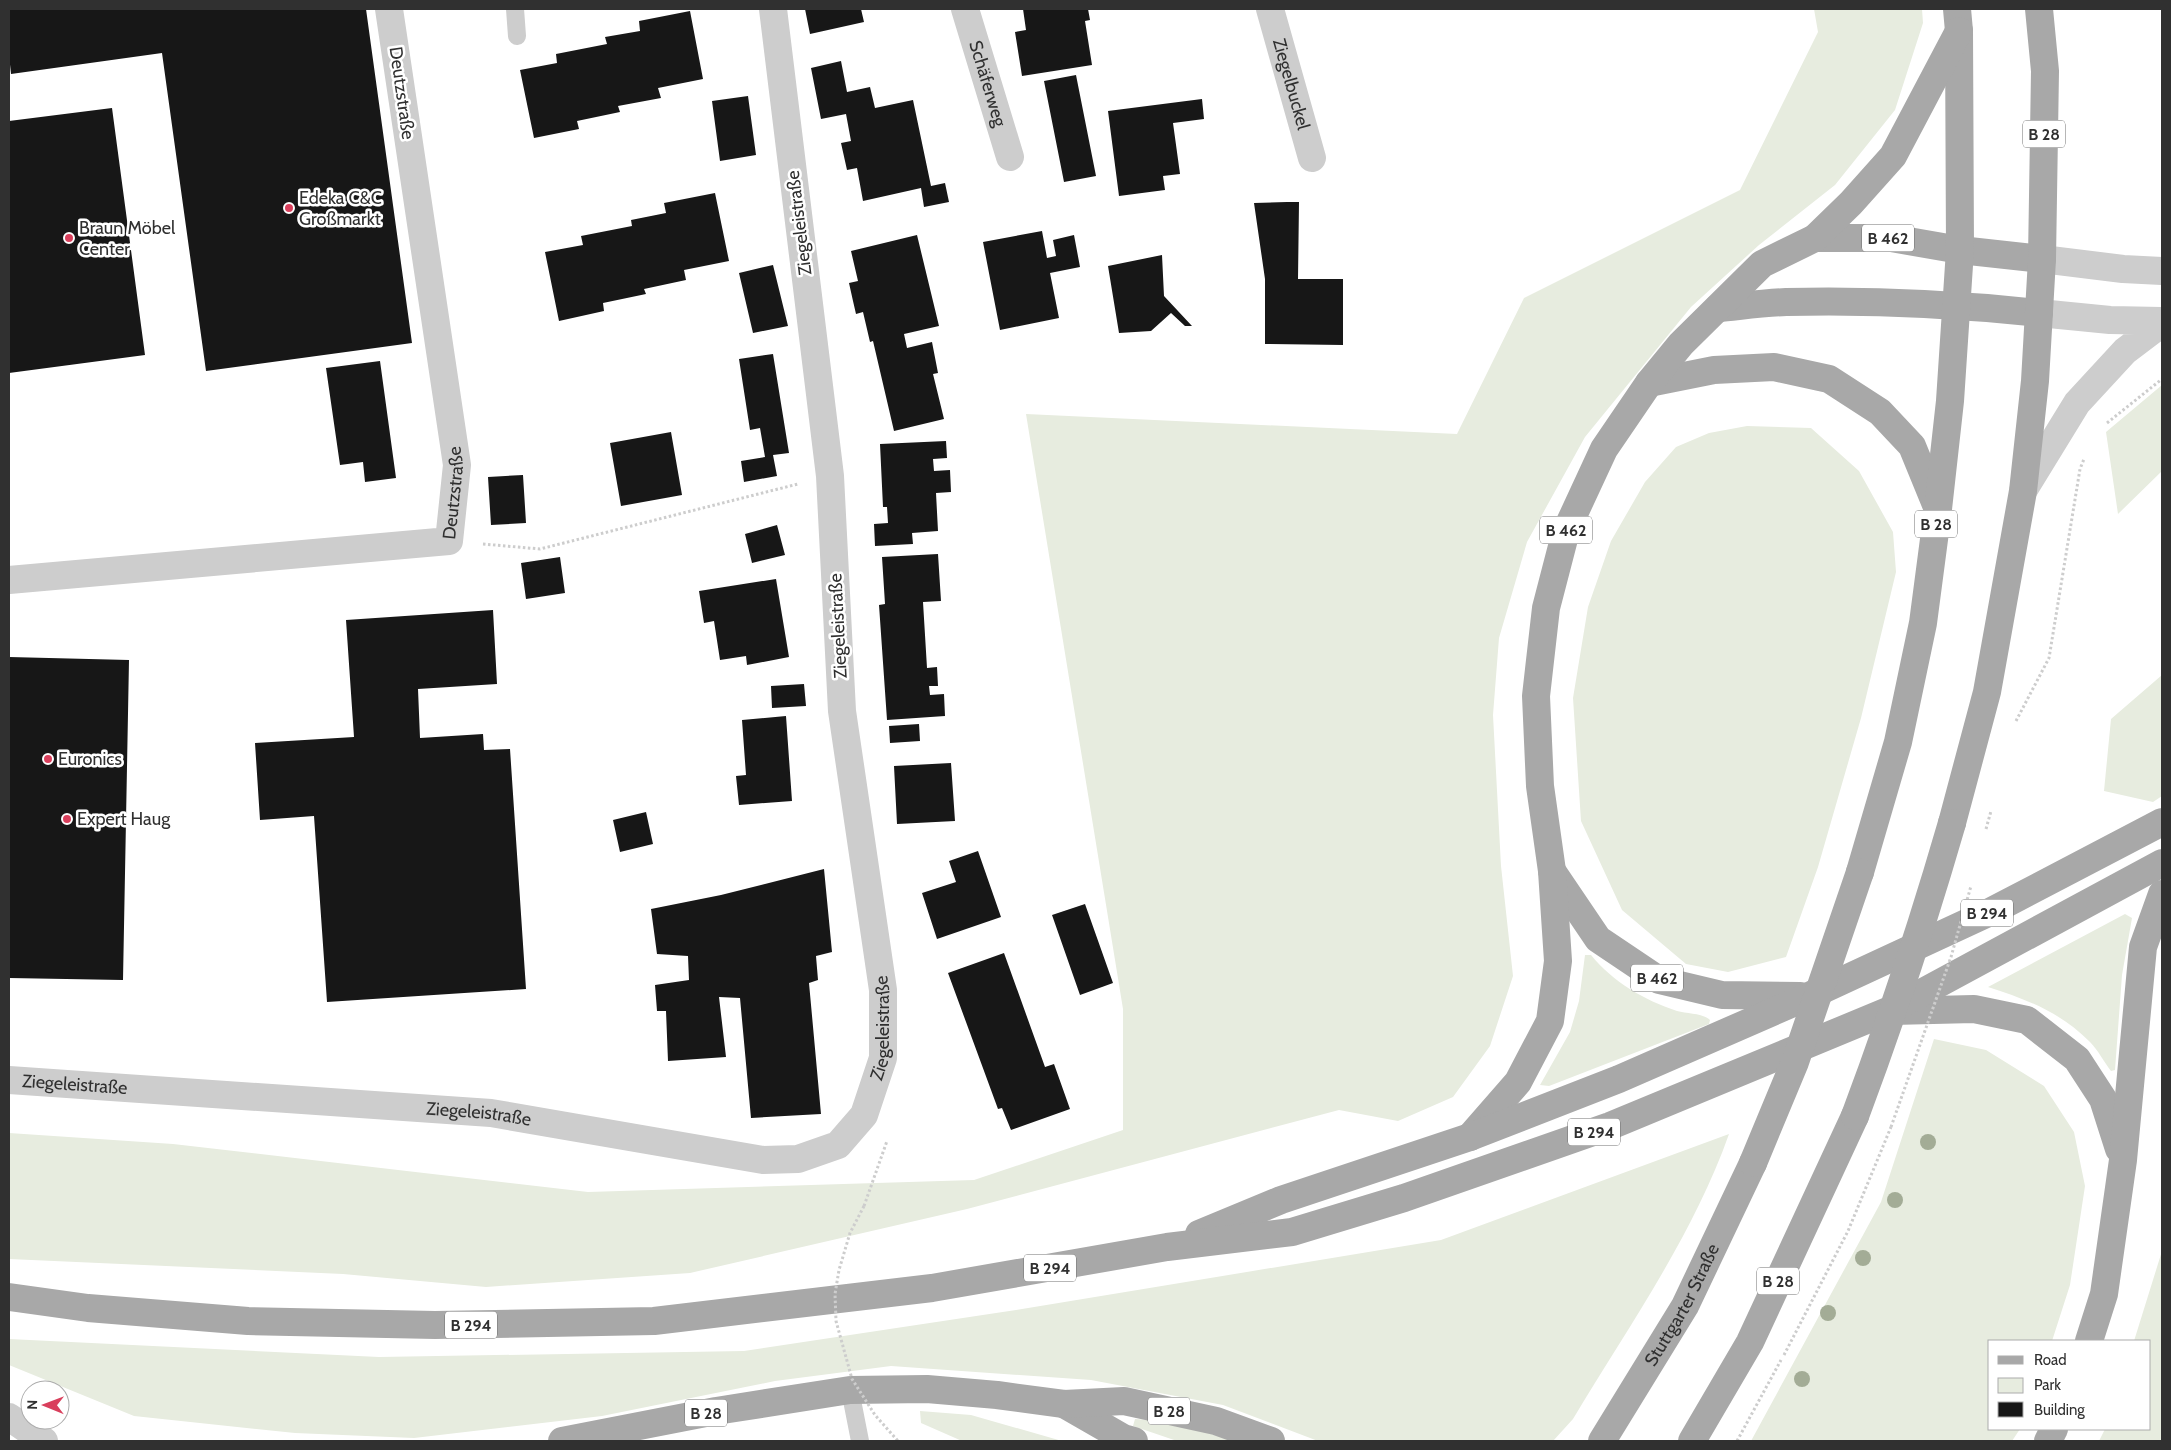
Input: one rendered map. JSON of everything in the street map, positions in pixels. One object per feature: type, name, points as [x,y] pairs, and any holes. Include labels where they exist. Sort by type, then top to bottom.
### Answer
[{"type":"main road","name":"B 28","points":[[1692,1441],[1750,1342],[1855,1116],[1888,1029],[1921,932],[1987,692],[2023,491],[2035,380],[2042,259],[2045,71],[2039,9]]},
{"type":"main road","name":"B 28","points":[[1938,509],[1950,401],[1960,250],[1958,20]]},
{"type":"main road","points":[[1815,238],[1851,203],[1893,156],[1958,20]]},
{"type":"main road","name":"B 462","points":[[1808,996],[1722,995],[1659,980],[1598,939],[1552,871],[1540,786],[1536,696],[1546,608],[1566,531],[1604,449],[1650,383],[1680,344],[1762,264],[1815,238],[1890,238],[1960,250],[2042,259]]},
{"type":"main road","points":[[1718,308],[1785,302],[1892,302],[1956,304],[2039,313]]},
{"type":"main road","points":[[1650,383],[1714,370],[1774,367],[1829,379],[1880,412],[1912,446],[1938,509]]},
{"type":"main road","name":"Stuttgarter Straße","points":[[1602,1441],[1685,1306],[1753,1163],[1795,1062],[1860,872],[1898,742],[1924,623],[1938,509]]},
{"type":"main road","name":"B 294","points":[[1167,1247],[1281,1200],[1470,1137],[1619,1080],[1988,913],[2162,822]]},
{"type":"main road","name":"B 294","points":[[9,1297],[88,1308],[248,1321],[435,1325],[654,1321],[932,1288],[1167,1247],[1292,1232],[1404,1198],[1610,1126],[1888,1011],[2162,863]]},
{"type":"main road","points":[[1470,1137],[1518,1082],[1550,1021],[1558,961],[1552,871]]},
{"type":"main road","points":[[2089,1340],[2104,1294],[2123,1160],[2143,947],[2162,894]]},
{"type":"main road","points":[[1888,1011],[1974,1010],[2027,1020],[2077,1060],[2104,1099],[2123,1160]]},
{"type":"main road","name":"B 28","points":[[562,1441],[716,1411],[850,1390],[927,1389],[998,1394],[1064,1404],[1124,1401],[1216,1421],[1271,1441]]},
{"type":"main road","name":"B 28","points":[[1064,1404],[1123,1438],[1134,1441]]},
{"type":"street","name":"Deutzstraße","points":[[9,580],[449,541],[457,465],[390,9]]},
{"type":"street","name":"Ziegeleistraße","points":[[9,1080],[491,1112],[763,1160],[798,1159],[838,1144],[864,1114],[882,1058],[883,990],[842,711],[830,476],[773,9]]},
{"type":"street","name":"Schäferweg","points":[[965,9],[1010,157]]},
{"type":"street","name":"Ziegelbuckel","points":[[1270,9],[1312,158]]},
{"type":"street","points":[[2042,259],[2123,269],[2162,271]]},
{"type":"street","points":[[2039,313],[2110,320],[2162,322]]},
{"type":"street","points":[[2023,491],[2077,403],[2125,351],[2162,322]]},
{"type":"street","points":[[9,1417],[44,1441]]},
{"type":"lane","points":[[515,9],[517,36]]},
{"type":"lane","points":[[850,1390],[860,1441]]},
{"type":"path","points":[[2103,427],[2162,379]]},
{"type":"path","points":[[2012,729],[2049,658],[2080,469],[2086,454]]},
{"type":"path","points":[[449,541],[540,549],[830,476]]},
{"type":"path","points":[[1991,811],[1994,802]]},
{"type":"path","points":[[864,1114],[887,1120],[892,1129],[864,1206],[850,1233],[839,1270],[835,1294],[836,1321],[852,1379],[875,1416],[898,1441]]},
{"type":"path","points":[[1737,1441],[1848,1231],[1891,1128]]},
{"type":"green space","points":[[1814,9],[1922,9],[1923,23],[1895,110],[1835,185],[1759,245],[1691,307],[1585,437],[1527,542],[1499,638],[1493,715],[1501,866],[1513,976],[1490,1046],[1453,1097],[1398,1121],[1339,1110],[967,1209],[690,1273],[486,1287],[343,1274],[9,1259],[9,1133],[173,1144],[588,1192],[974,1180],[1123,1130],[1123,1009],[1026,414],[1457,434],[1524,298],[1740,190],[1818,32]]},
{"type":"green space","points":[[2162,385],[2162,471],[2118,514],[2106,432]]},
{"type":"green space","points":[[1747,426],[1811,428],[1859,471],[1893,532],[1896,572],[1861,718],[1818,867],[1786,957],[1728,972],[1686,964],[1622,910],[1581,821],[1573,698],[1588,607],[1611,541],[1645,482],[1676,447],[1709,433]]},
{"type":"green space","points":[[2162,675],[2162,796],[2153,802],[2104,791],[2111,719]]},
{"type":"green space","points":[[2125,914],[2132,918],[2122,975],[2115,1070],[2111,1071],[2093,1045],[2067,1023],[2030,1002],[1988,987]]},
{"type":"green space","points":[[1585,955],[1591,955],[1609,974],[1641,996],[1677,1011],[1703,1016],[1710,1020],[1709,1024],[1549,1086],[1540,1085],[1570,1032],[1579,1001]]},
{"type":"green space","points":[[1934,1039],[1986,1050],[2044,1086],[2074,1132],[2085,1186],[2070,1285],[2052,1340],[1988,1340],[1988,1430],[2019,1430],[2012,1441],[1751,1441],[1881,1202]]},
{"type":"green space","points":[[1729,1134],[1697,1209],[1658,1280],[1573,1419],[1553,1441],[1318,1441],[1223,1405],[1091,1380],[891,1366],[775,1381],[602,1416],[414,1438],[295,1433],[134,1416],[70,1390],[70,1380],[46,1380],[9,1365],[9,1339],[379,1357],[744,1351],[1016,1310],[1441,1240]]},
{"type":"green space","points":[[2162,1251],[2162,1441],[2099,1441],[2104,1430],[2151,1430],[2151,1340],[2134,1340]]},
{"type":"green space","points":[[920,1411],[971,1415],[1062,1441],[962,1441],[921,1423]]},
{"type":"green space","points":[[1135,1419],[1166,1421],[1238,1441],[1177,1441],[1133,1426]]},
{"type":"building","name":"Edeka C&C Großmarkt","points":[[9,9],[366,9],[412,343],[206,371],[162,53],[11,74]]},
{"type":"building","points":[[805,9],[861,9],[864,22],[810,34]]},
{"type":"building","points":[[1023,9],[1088,9],[1090,20],[1085,21],[1092,65],[1022,76],[1015,32],[1026,30]]},
{"type":"building","points":[[690,11],[703,79],[658,88],[661,98],[618,106],[620,112],[577,121],[579,129],[534,138],[520,70],[557,63],[556,54],[607,44],[605,37],[640,31],[639,21]]},
{"type":"building","points":[[841,61],[847,92],[870,87],[875,108],[913,100],[931,186],[945,183],[949,202],[924,207],[921,188],[863,201],[857,168],[847,170],[841,143],[851,141],[846,114],[821,119],[811,68]]},
{"type":"building","points":[[1076,75],[1096,176],[1064,182],[1044,81]]},
{"type":"building","points":[[748,96],[756,155],[720,161],[712,101]]},
{"type":"building","points":[[1202,99],[1204,119],[1173,123],[1180,174],[1163,176],[1165,190],[1119,196],[1108,111]]},
{"type":"building","name":"Braun Möbel Center","points":[[112,108],[145,355],[9,373],[9,121]]},
{"type":"building","points":[[715,193],[729,261],[684,270],[686,280],[644,289],[646,294],[603,303],[604,311],[559,321],[545,252],[583,245],[581,236],[632,226],[631,220],[666,213],[664,203]]},
{"type":"building","points":[[1299,202],[1298,279],[1343,279],[1343,345],[1265,344],[1265,279],[1254,203]]},
{"type":"building","points":[[1042,231],[1047,258],[1056,256],[1053,240],[1074,235],[1080,267],[1050,273],[1059,318],[1000,330],[983,242]]},
{"type":"building","points":[[917,235],[939,326],[904,334],[907,348],[932,342],[938,373],[933,374],[944,419],[894,431],[873,341],[870,342],[863,312],[856,314],[849,283],[858,281],[851,251]]},
{"type":"building","points":[[1162,255],[1164,296],[1192,326],[1185,326],[1171,313],[1151,331],[1119,333],[1108,266]]},
{"type":"building","points":[[773,265],[788,326],[753,333],[739,273]]},
{"type":"building","points":[[773,354],[789,453],[773,455],[777,476],[744,482],[741,461],[765,457],[760,428],[750,430],[739,359]]},
{"type":"building","points":[[380,361],[396,478],[365,482],[363,462],[340,465],[326,368]]},
{"type":"building","points":[[671,432],[682,495],[621,506],[610,443]]},
{"type":"building","points":[[946,441],[947,458],[933,459],[934,471],[950,470],[951,492],[936,493],[938,531],[912,533],[913,544],[875,546],[874,524],[888,523],[887,507],[883,507],[880,444]]},
{"type":"building","points":[[523,475],[526,523],[491,525],[488,477]]},
{"type":"building","points":[[777,525],[785,555],[752,563],[745,534]]},
{"type":"building","points":[[938,554],[941,601],[923,602],[927,668],[937,667],[938,686],[929,686],[930,695],[944,694],[945,716],[887,720],[879,605],[885,604],[882,557]]},
{"type":"building","points":[[560,557],[565,593],[526,599],[521,563]]},
{"type":"building","points":[[776,579],[789,657],[747,665],[746,656],[720,660],[714,621],[704,623],[699,591]]},
{"type":"building","points":[[493,610],[497,684],[418,689],[420,738],[483,734],[484,750],[510,749],[526,989],[327,1002],[314,816],[260,820],[255,743],[354,737],[346,620]]},
{"type":"building","name":"Expert Haug","points":[[9,657],[129,660],[123,980],[9,978]]},
{"type":"building","points":[[804,684],[806,706],[772,708],[771,686]]},
{"type":"building","points":[[786,716],[792,801],[739,805],[736,776],[746,775],[742,720]]},
{"type":"building","points":[[919,724],[920,741],[890,743],[889,726]]},
{"type":"building","points":[[951,763],[955,821],[897,824],[894,766]]},
{"type":"building","points":[[646,812],[653,844],[620,852],[613,820]]},
{"type":"building","points":[[978,851],[1001,917],[937,939],[922,893],[956,882],[949,861]]},
{"type":"building","points":[[824,869],[832,952],[816,956],[818,980],[809,983],[821,1114],[751,1118],[740,998],[719,997],[726,1057],[668,1061],[666,1011],[657,1011],[655,985],[689,980],[688,956],[657,954],[651,909],[721,895]]},
{"type":"building","points":[[1085,904],[1113,983],[1080,995],[1052,915]]},
{"type":"building","points":[[1004,953],[1045,1067],[1054,1064],[1070,1109],[1011,1130],[1002,1108],[998,1109],[948,973]]},
{"type":"place","name":"Edeka C&C Großmarkt","points":[[289,208]]},
{"type":"place","name":"Braun Möbel Center","points":[[69,238]]},
{"type":"place","name":"Euronics","points":[[48,759]]},
{"type":"place","name":"Expert Haug","points":[[67,819]]}]
